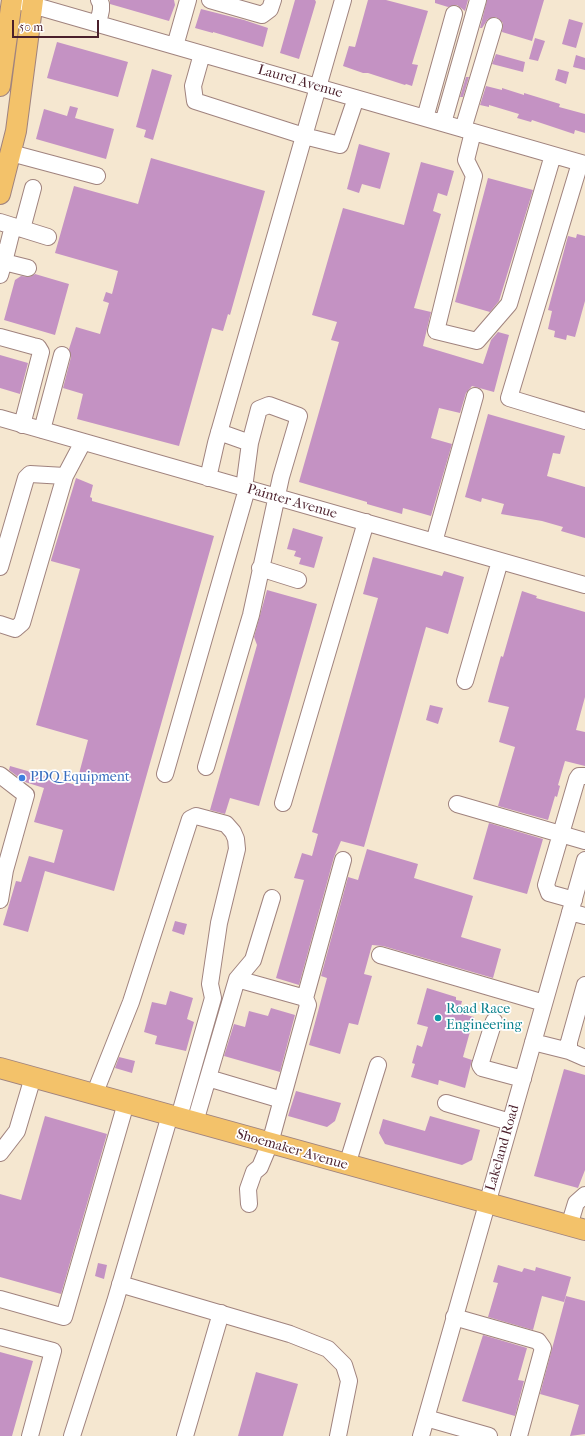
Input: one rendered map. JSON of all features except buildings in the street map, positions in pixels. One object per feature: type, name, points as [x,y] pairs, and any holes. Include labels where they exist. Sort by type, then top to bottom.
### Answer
[{"type":"main road","points":[[0,86],[12,0]]},
{"type":"main road","points":[[0,194],[11,152],[25,73],[27,2]]},
{"type":"main road","name":"Shoemaker Avenue","points":[[0,1068],[577,1228]]},
{"type":"street","points":[[98,24],[101,10],[99,0]]},
{"type":"street","points":[[175,46],[188,0]]},
{"type":"street","points":[[210,0],[262,15],[270,9],[273,0]]},
{"type":"street","points":[[208,478],[219,432],[343,0]]},
{"type":"street","points":[[443,123],[478,0]]},
{"type":"street","name":"Laurel Avenue","points":[[27,2],[98,24],[582,164]]},
{"type":"street","points":[[425,118],[454,14]]},
{"type":"street","points":[[494,26],[468,131],[466,160],[474,176],[436,331],[476,341],[509,304],[553,155]]},
{"type":"street","points":[[202,54],[193,86],[195,101],[304,136],[340,145],[356,98]]},
{"type":"street","points":[[11,152],[97,176]]},
{"type":"street","points":[[582,164],[509,398],[585,421]]},
{"type":"street","points":[[28,268],[2,261],[12,226],[33,188]]},
{"type":"street","points":[[12,226],[48,237]]},
{"type":"street","points":[[0,337],[38,347],[41,352],[22,425]]},
{"type":"street","points":[[42,430],[62,355]]},
{"type":"street","points":[[434,542],[475,396]]},
{"type":"street","points":[[165,774],[245,488],[250,443],[259,409],[269,405],[299,416],[281,477],[251,615],[206,767]]},
{"type":"street","name":"Painter Avenue","points":[[0,418],[585,585]]},
{"type":"street","points":[[219,432],[250,443]]},
{"type":"street","points":[[0,624],[15,628],[22,623],[65,476],[83,442]]},
{"type":"street","points":[[0,567],[26,478],[30,474],[65,476]]},
{"type":"street","points":[[282,803],[366,522]]},
{"type":"street","points":[[464,681],[500,561]]},
{"type":"street","points":[[260,568],[298,580]]},
{"type":"street","points":[[0,775],[26,795],[3,869],[0,900]]},
{"type":"street","points":[[576,909],[547,890],[547,878],[562,833],[577,778],[579,776],[585,776]]},
{"type":"street","points":[[457,804],[562,833],[585,841]]},
{"type":"street","points":[[72,1436],[120,1284],[181,1118],[213,998],[210,984],[219,923],[237,849],[236,839],[233,832],[226,824],[196,816],[190,818],[131,1002],[94,1095]]},
{"type":"street","points":[[260,1167],[270,1143],[308,1005],[305,998],[343,860]]},
{"type":"street","name":"Lakeland Road","points":[[421,1436],[544,1003],[576,909],[585,860]]},
{"type":"street","points":[[181,1118],[208,1078],[237,979],[253,960],[272,898]]},
{"type":"street","points":[[380,955],[544,1003]]},
{"type":"street","points":[[237,979],[305,998]]},
{"type":"street","points":[[569,1051],[569,1042],[585,985]]},
{"type":"street","points":[[494,1022],[480,1065],[482,1068],[522,1079]]},
{"type":"street","points":[[533,1042],[569,1051],[585,1058]]},
{"type":"street","points":[[347,1165],[378,1065]]},
{"type":"street","points":[[0,1153],[17,1132],[33,1077]]},
{"type":"street","points":[[208,1078],[282,1100]]},
{"type":"street","points":[[0,1299],[64,1317],[126,1103]]},
{"type":"street","points":[[446,1103],[510,1122]]},
{"type":"street","points":[[577,1228],[576,1204],[585,1195]]},
{"type":"street","points":[[120,1284],[290,1334],[328,1349],[344,1365],[349,1381],[338,1436]]},
{"type":"street","points":[[185,1436],[221,1313]]},
{"type":"street","points":[[454,1317],[538,1341],[543,1348],[518,1436]]},
{"type":"street","points":[[0,1337],[53,1351],[30,1436]]},
{"type":"street","points":[[426,1418],[487,1436]]},
{"type":"place","name":"PDQ Equipment","points":[[22,778]]},
{"type":"place","name":"Road Race Engineering","points":[[438,1018]]}]
